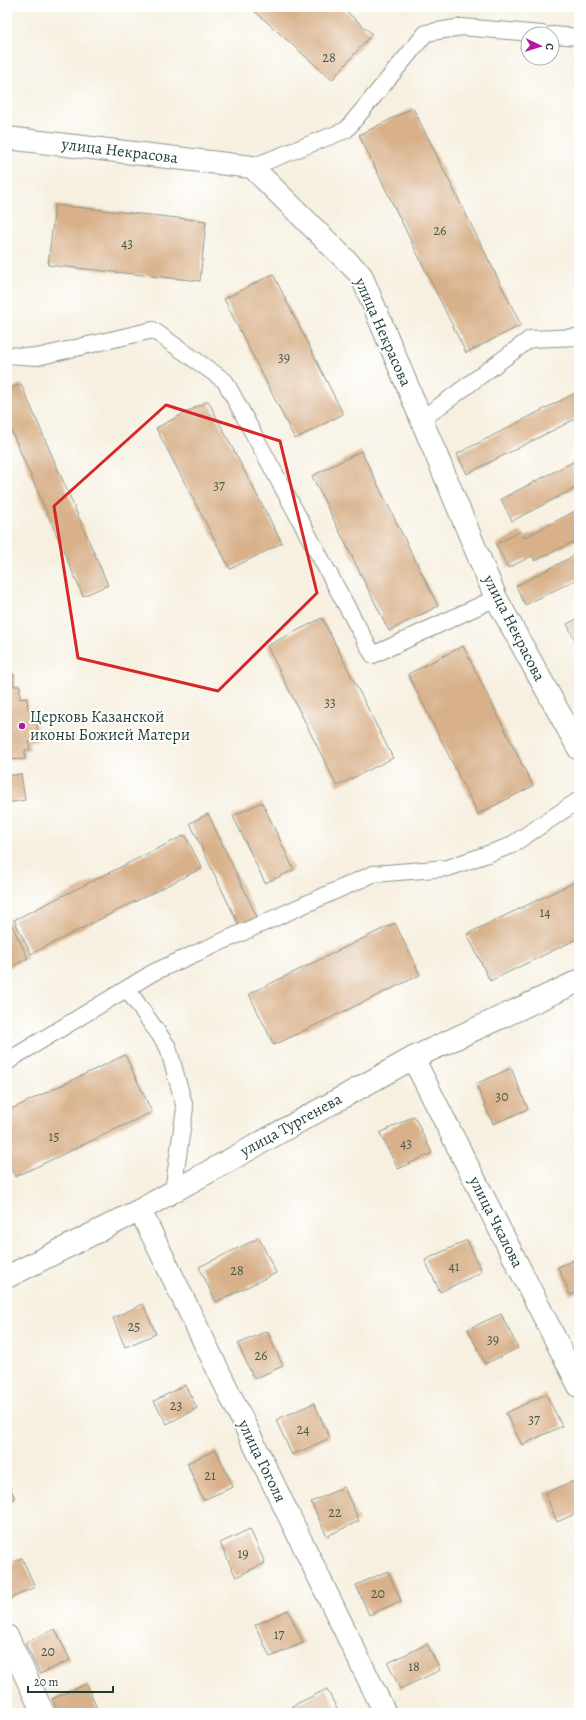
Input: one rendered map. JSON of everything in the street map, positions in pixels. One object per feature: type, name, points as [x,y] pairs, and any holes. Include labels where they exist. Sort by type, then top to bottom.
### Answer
[{"type":"street","name":"улица Некрасова","points":[[7,138],[252,166],[361,275],[496,598],[579,749]]},
{"type":"street","name":"улица Тургенева","points":[[7,1276],[140,1210],[413,1058],[579,981]]},
{"type":"street","name":"улица Чкалова","points":[[413,1058],[579,1386]]},
{"type":"street","name":"улица Гоголя","points":[[140,1210],[385,1713]]},
{"type":"street","points":[[7,1636],[43,1713]]},
{"type":"lane","points":[[252,166],[346,130],[426,33],[462,27],[520,32]]},
{"type":"lane","points":[[560,36],[579,37]]},
{"type":"lane","points":[[7,355],[37,358],[153,330],[225,381],[373,655],[496,598]]},
{"type":"lane","points":[[421,420],[530,339],[579,337]]},
{"type":"lane","points":[[7,1063],[14,1057],[154,972],[374,874],[448,868],[510,846],[579,800]]},
{"type":"lane","points":[[127,989],[168,1046],[184,1108],[174,1191]]},
{"type":"highlighted area","points":[[166,405],[280,441],[317,593],[218,691],[78,658],[54,506]]},
{"type":"building","points":[[250,7],[341,7],[372,34],[332,80]]},
{"type":"building","points":[[413,108],[521,325],[466,353],[359,135]]},
{"type":"building","points":[[55,205],[206,221],[200,281],[48,265]]},
{"type":"building","points":[[273,274],[343,414],[295,439],[224,299]]},
{"type":"building","points":[[21,384],[108,585],[83,596],[7,421],[7,390]]},
{"type":"building","points":[[579,391],[579,417],[467,474],[457,454]]},
{"type":"building","points":[[208,401],[282,543],[230,569],[156,428]]},
{"type":"building","points":[[361,451],[438,606],[389,631],[312,476]]},
{"type":"building","points":[[579,459],[579,486],[512,521],[501,499]]},
{"type":"building","points":[[579,509],[579,539],[535,561],[532,556],[508,568],[496,544],[521,531],[524,538]]},
{"type":"building","points":[[579,553],[579,578],[525,605],[516,586]]},
{"type":"building","points":[[322,618],[393,758],[337,786],[267,646]]},
{"type":"building","points":[[579,618],[579,648],[567,624]]},
{"type":"building","points":[[463,646],[533,786],[478,814],[408,674]]},
{"type":"building","name":"Церковь Казанской иконы Божией Матери","points":[[14,674],[14,686],[20,686],[20,699],[27,698],[28,710],[36,709],[38,741],[29,742],[30,750],[25,750],[25,759],[7,760],[7,675]]},
{"type":"building","points":[[21,774],[25,800],[7,803],[7,776]]},
{"type":"building","points":[[262,802],[294,870],[265,883],[233,816]]},
{"type":"building","points":[[208,814],[259,921],[241,930],[190,823]]},
{"type":"building","points":[[185,835],[202,868],[31,954],[14,920]]},
{"type":"building","points":[[575,882],[579,891],[579,938],[490,981],[467,934]]},
{"type":"building","points":[[7,916],[28,958],[7,969]]},
{"type":"building","points":[[395,923],[420,975],[274,1045],[249,994]]},
{"type":"building","points":[[125,1055],[152,1112],[15,1177],[7,1160],[7,1111]]},
{"type":"building","points":[[511,1068],[528,1109],[493,1124],[476,1084]]},
{"type":"building","points":[[414,1116],[432,1153],[398,1169],[380,1133]]},
{"type":"building","points":[[259,1238],[276,1273],[216,1302],[199,1267]]},
{"type":"building","points":[[467,1240],[482,1272],[440,1292],[425,1260]]},
{"type":"building","points":[[579,1258],[579,1292],[570,1295],[558,1267]]},
{"type":"building","points":[[143,1304],[156,1334],[125,1347],[113,1318]]},
{"type":"building","points":[[501,1314],[518,1348],[485,1364],[468,1329]]},
{"type":"building","points":[[267,1331],[283,1366],[254,1379],[238,1344]]},
{"type":"building","points":[[185,1385],[197,1408],[167,1424],[154,1401]]},
{"type":"building","points":[[546,1394],[562,1426],[522,1445],[506,1413]]},
{"type":"building","points":[[314,1403],[330,1438],[292,1455],[276,1420]]},
{"type":"building","points":[[216,1450],[233,1487],[203,1500],[187,1463]]},
{"type":"building","points":[[579,1479],[579,1512],[557,1522],[545,1493]]},
{"type":"building","points":[[7,1480],[15,1499],[7,1503]]},
{"type":"building","points":[[344,1487],[359,1521],[327,1536],[311,1502]]},
{"type":"building","points":[[250,1529],[265,1563],[236,1577],[220,1543]]},
{"type":"building","points":[[22,1558],[35,1587],[7,1600],[7,1565]]},
{"type":"building","points":[[388,1571],[401,1601],[369,1615],[356,1585]]},
{"type":"building","points":[[288,1610],[303,1643],[270,1657],[255,1625]]},
{"type":"building","points":[[55,1629],[70,1660],[40,1674],[25,1643]]},
{"type":"building","points":[[427,1644],[440,1670],[400,1689],[388,1663]]},
{"type":"building","points":[[87,1684],[99,1713],[58,1713],[52,1699]]},
{"type":"building","points":[[327,1689],[339,1713],[296,1713],[292,1706]]},
{"type":"place","name":"Церковь Казанской иконы Божией Матери","points":[[22,726]]}]
